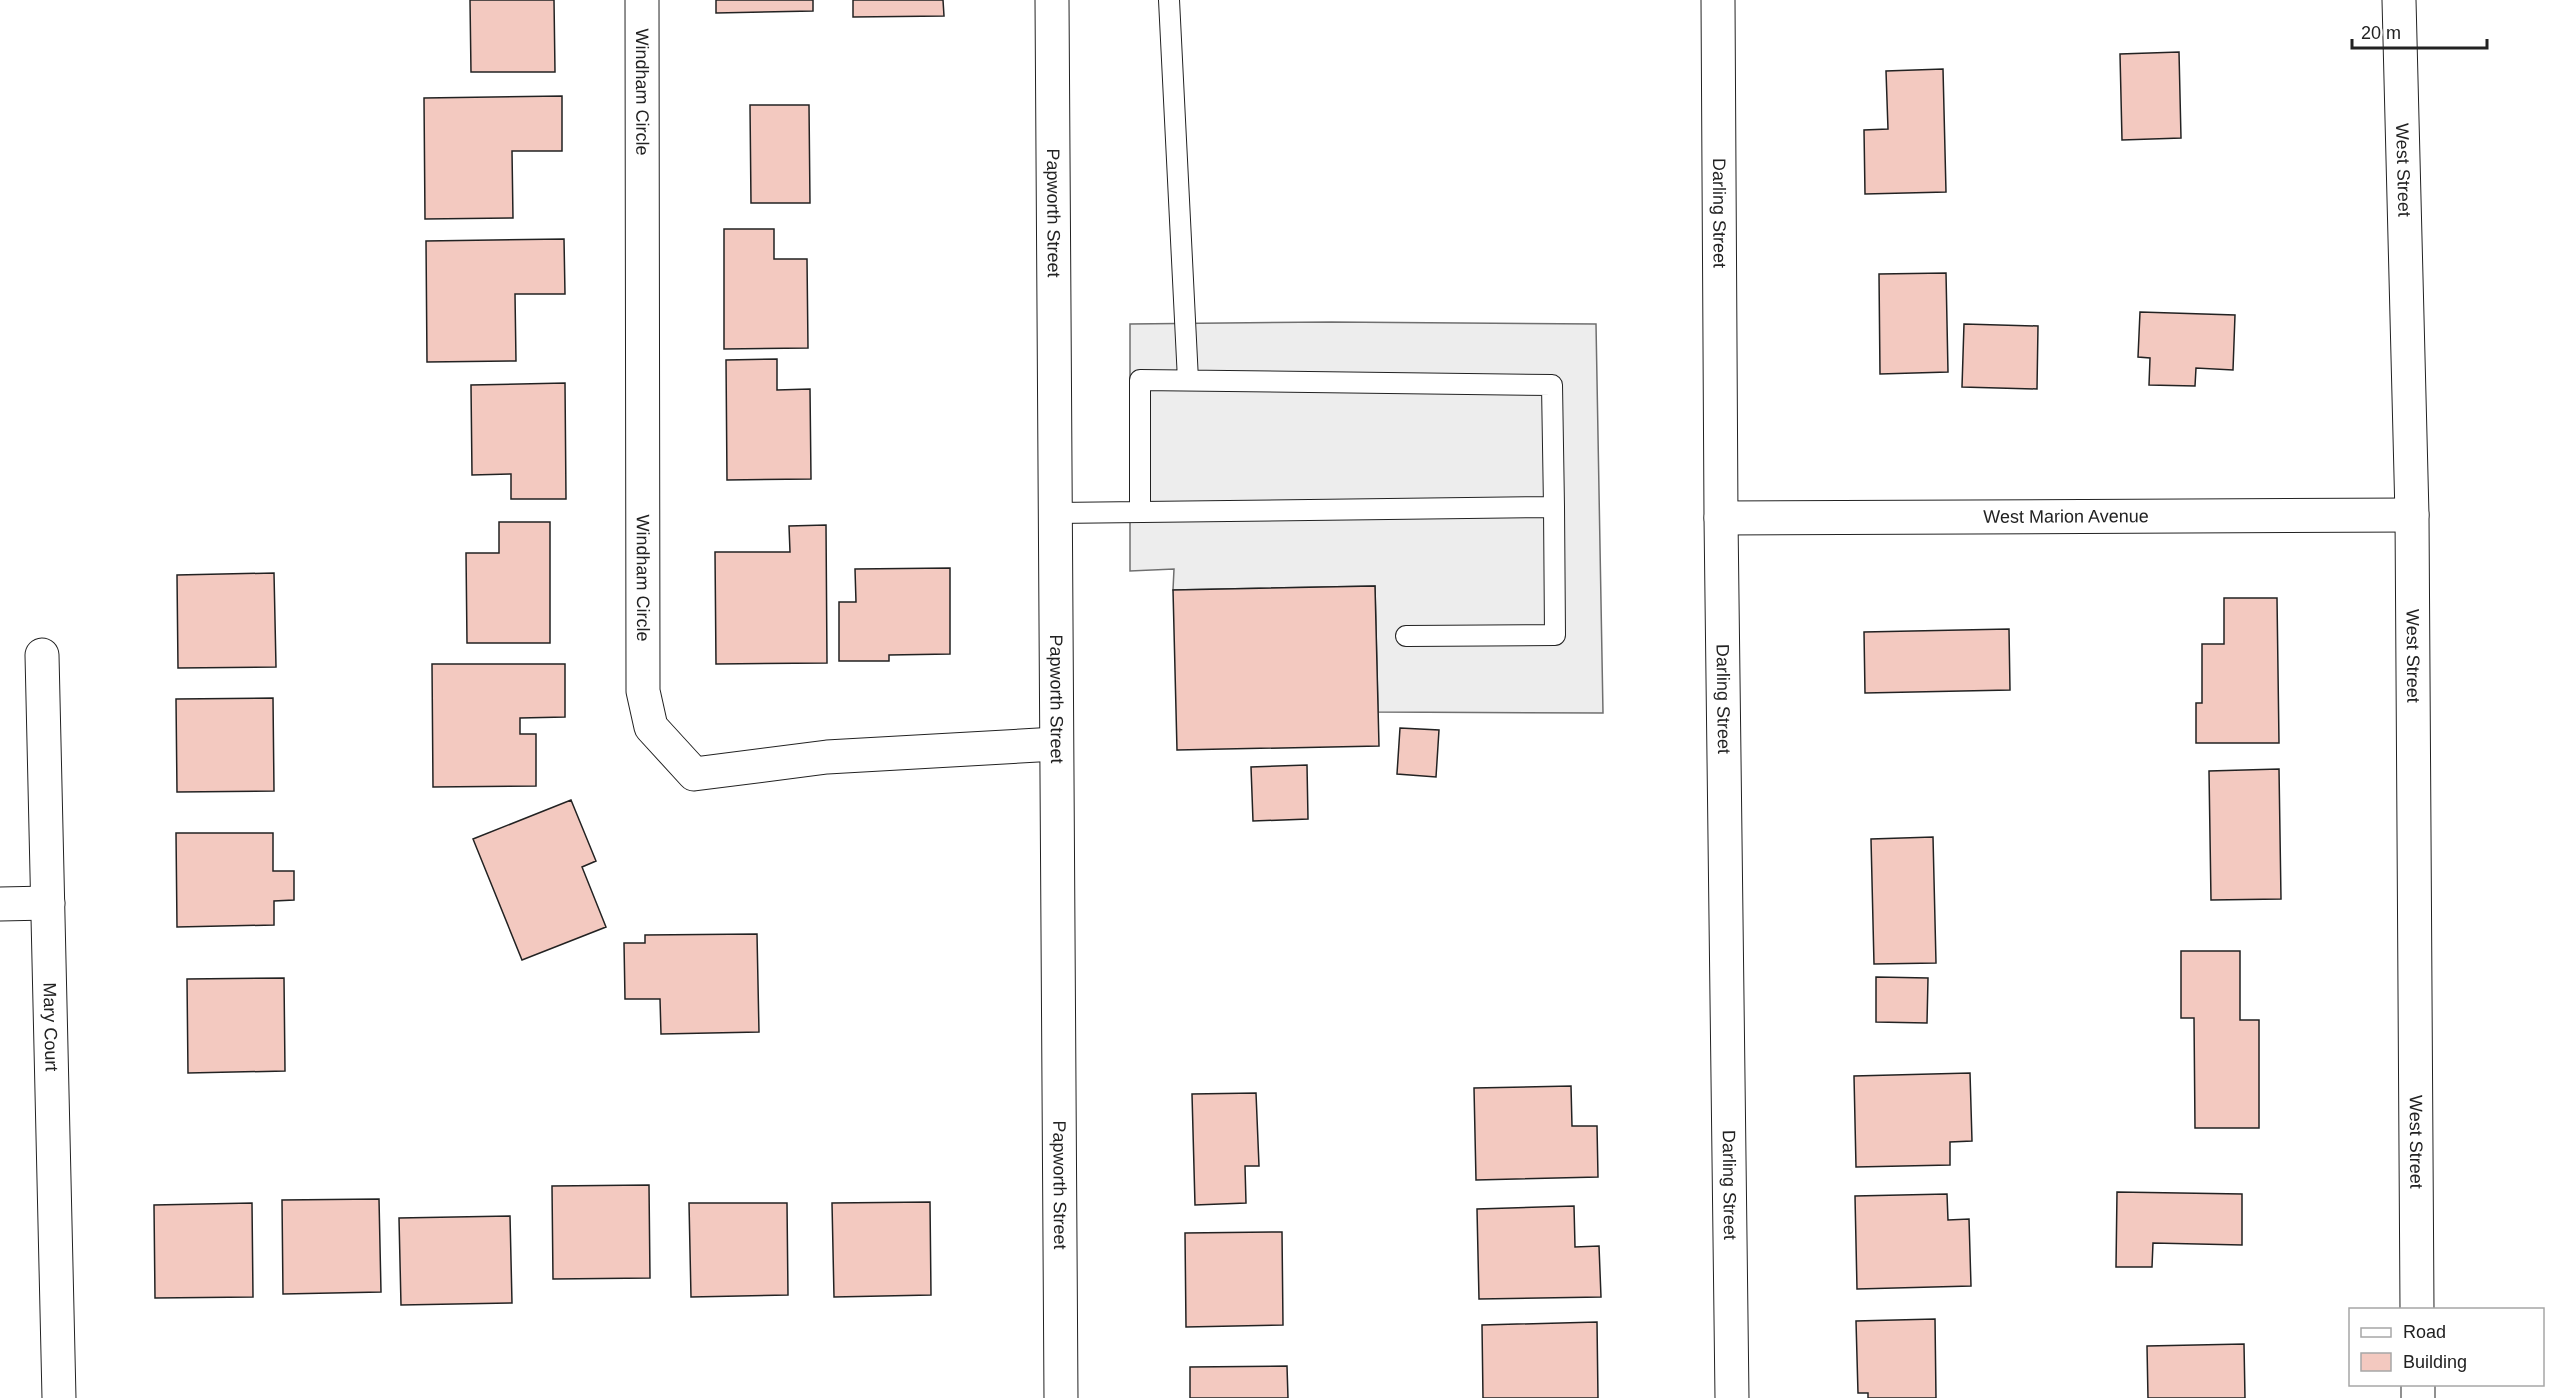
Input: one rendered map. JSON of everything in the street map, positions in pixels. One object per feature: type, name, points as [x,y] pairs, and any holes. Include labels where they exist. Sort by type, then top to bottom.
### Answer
[{"type":"street","name":"Windham Circle","points":[[642,0],[643,691],[651,726],[694,774],[827,757],[1056,744]]},
{"type":"street","name":"Papworth Street","points":[[1052,0],[1061,1398]]},
{"type":"street","name":"Darling Street","points":[[1718,0],[1721,518],[1732,1398]]},
{"type":"street","name":"West Street","points":[[2399,0],[2412,515],[2417,1308]]},
{"type":"street","name":"West Marion Avenue","points":[[1721,518],[2412,515]]},
{"type":"street","name":"Mary Court","points":[[42,655],[58,1398]]},
{"type":"street","points":[[0,904],[48,903]]},
{"type":"lane","points":[[1169,0],[1188,380]]},
{"type":"lane","points":[[1140,512],[1140,380],[1552,385],[1555,635],[1406,636]]},
{"type":"lane","points":[[1055,513],[1554,507]]},
{"type":"shaded area","points":[[1331,322],[1596,324],[1603,713],[1378,712],[1375,586],[1173,590],[1174,569],[1130,571],[1130,324]]},
{"type":"building","points":[[470,0],[554,0],[555,72],[471,72]]},
{"type":"building","points":[[716,0],[813,0],[813,11],[716,13]]},
{"type":"building","points":[[853,0],[943,0],[944,16],[853,17]]},
{"type":"building","points":[[2179,52],[2181,138],[2122,140],[2120,54]]},
{"type":"building","points":[[1943,69],[1946,192],[1865,194],[1864,130],[1888,129],[1886,71]]},
{"type":"building","points":[[562,96],[562,151],[512,151],[513,218],[425,219],[424,98]]},
{"type":"building","points":[[750,105],[809,105],[810,203],[751,203]]},
{"type":"building","points":[[724,229],[774,229],[774,259],[807,259],[808,348],[724,349]]},
{"type":"building","points":[[564,239],[565,294],[515,294],[516,361],[427,362],[426,241]]},
{"type":"building","points":[[1946,273],[1948,372],[1880,374],[1879,274]]},
{"type":"building","points":[[2140,312],[2235,315],[2233,370],[2196,368],[2195,386],[2149,385],[2150,358],[2138,357]]},
{"type":"building","points":[[1964,324],[2038,326],[2037,389],[1962,387]]},
{"type":"building","points":[[777,359],[777,390],[810,389],[811,479],[727,480],[726,360]]},
{"type":"building","points":[[565,383],[566,499],[511,499],[511,474],[472,475],[471,385]]},
{"type":"building","points":[[499,522],[550,522],[550,643],[467,643],[466,553],[499,553]]},
{"type":"building","points":[[826,525],[827,663],[716,664],[715,552],[790,552],[789,526]]},
{"type":"building","points":[[950,568],[950,654],[889,655],[889,661],[839,661],[839,602],[856,602],[855,569]]},
{"type":"building","points":[[274,573],[276,667],[178,668],[177,575]]},
{"type":"building","points":[[1375,586],[1379,746],[1177,750],[1173,590]]},
{"type":"building","points":[[2224,598],[2277,598],[2279,743],[2196,743],[2196,703],[2202,703],[2202,644],[2224,644]]},
{"type":"building","points":[[2009,629],[2010,690],[1865,693],[1864,632]]},
{"type":"building","points":[[432,664],[565,664],[565,717],[520,718],[520,734],[536,734],[536,786],[433,787]]},
{"type":"building","points":[[273,698],[274,791],[177,792],[176,699]]},
{"type":"building","points":[[1400,728],[1439,730],[1436,777],[1397,774]]},
{"type":"building","points":[[1307,765],[1308,819],[1253,821],[1251,767]]},
{"type":"building","points":[[2279,769],[2281,899],[2211,900],[2209,771]]},
{"type":"building","points":[[571,800],[596,861],[582,867],[606,927],[522,960],[473,839]]},
{"type":"building","points":[[176,833],[273,833],[273,871],[294,871],[294,900],[274,901],[274,925],[177,927]]},
{"type":"building","points":[[1933,837],[1936,963],[1874,964],[1871,839]]},
{"type":"building","points":[[757,934],[759,1032],[661,1034],[660,999],[625,999],[624,943],[645,943],[645,935]]},
{"type":"building","points":[[2181,951],[2240,951],[2240,1020],[2259,1020],[2259,1128],[2195,1128],[2194,1018],[2181,1018]]},
{"type":"building","points":[[1876,977],[1928,978],[1927,1023],[1876,1022]]},
{"type":"building","points":[[284,978],[285,1071],[188,1073],[187,979]]},
{"type":"building","points":[[1970,1073],[1972,1141],[1950,1142],[1950,1165],[1856,1167],[1854,1076]]},
{"type":"building","points":[[1571,1086],[1572,1126],[1597,1126],[1598,1177],[1476,1180],[1474,1088]]},
{"type":"building","points":[[1256,1093],[1259,1166],[1245,1166],[1246,1203],[1195,1205],[1192,1094]]},
{"type":"building","points":[[649,1185],[650,1278],[553,1279],[552,1186]]},
{"type":"building","points":[[2117,1192],[2242,1194],[2242,1245],[2153,1243],[2152,1267],[2116,1267]]},
{"type":"building","points":[[1947,1194],[1948,1220],[1969,1219],[1971,1286],[1857,1289],[1855,1196]]},
{"type":"building","points":[[379,1199],[381,1292],[283,1294],[282,1200]]},
{"type":"building","points":[[930,1202],[931,1295],[834,1297],[832,1203]]},
{"type":"building","points":[[252,1203],[253,1297],[155,1298],[154,1205]]},
{"type":"building","points":[[689,1203],[787,1203],[788,1295],[691,1297]]},
{"type":"building","points":[[1574,1206],[1575,1247],[1599,1246],[1601,1297],[1479,1299],[1477,1209]]},
{"type":"building","points":[[510,1216],[512,1303],[401,1305],[399,1218]]},
{"type":"building","points":[[1282,1232],[1283,1325],[1186,1327],[1185,1233]]},
{"type":"building","points":[[1935,1319],[1936,1398],[1868,1398],[1868,1393],[1858,1393],[1856,1321]]},
{"type":"building","points":[[1597,1322],[1598,1398],[1483,1398],[1482,1325]]},
{"type":"building","points":[[2244,1344],[2245,1398],[2148,1398],[2147,1346]]},
{"type":"building","points":[[1287,1366],[1288,1398],[1190,1398],[1190,1367]]}]
